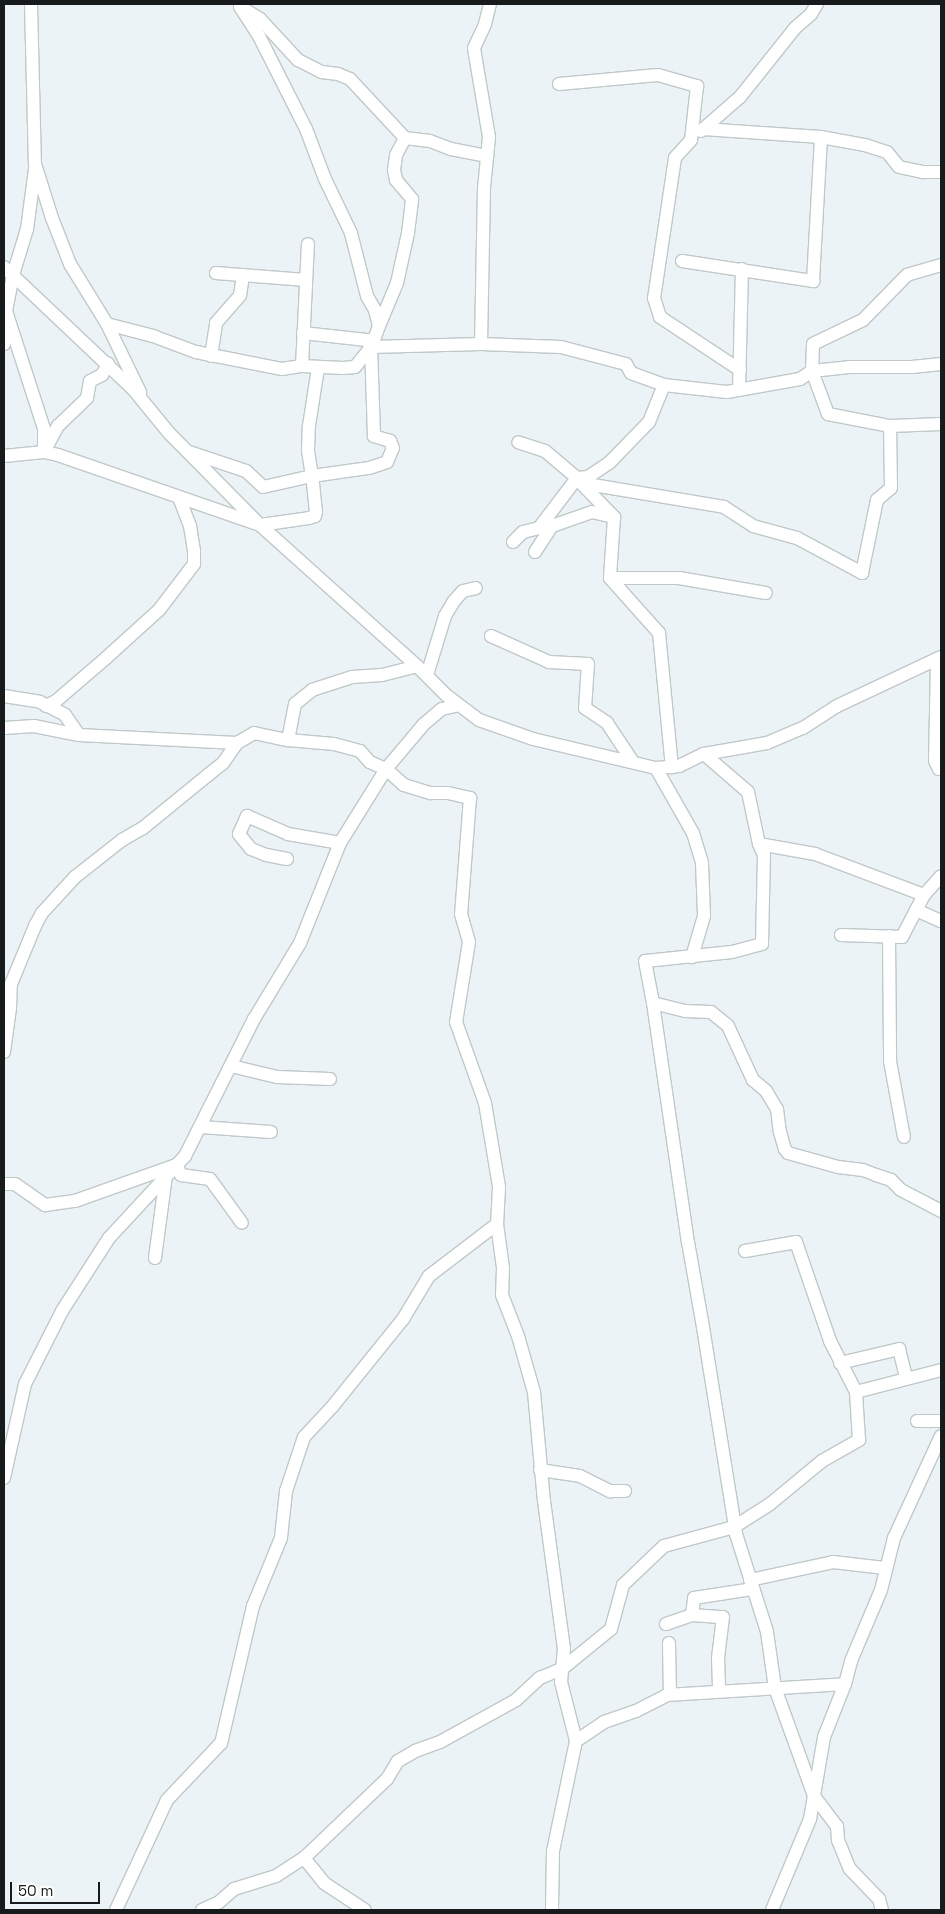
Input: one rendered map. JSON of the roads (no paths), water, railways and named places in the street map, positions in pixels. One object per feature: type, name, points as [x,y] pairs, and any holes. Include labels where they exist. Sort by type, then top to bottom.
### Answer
[{"type":"street","points":[[4,344],[8,271],[27,229],[35,164],[31,4]]},
{"type":"street","points":[[481,344],[487,120],[474,48],[485,24],[490,4]]},
{"type":"street","points":[[740,370],[660,317],[654,298],[675,158],[691,140],[740,97],[795,28],[811,14],[817,4]]},
{"type":"street","points":[[238,5],[260,19],[298,60],[322,72],[338,74],[350,79],[405,138],[430,141],[451,149],[486,156]]},
{"type":"street","points":[[238,5],[258,36],[306,129],[325,178],[351,233],[367,296],[375,310],[379,326]]},
{"type":"street","points":[[559,84],[658,74],[697,86],[691,140]]},
{"type":"street","points":[[703,129],[821,137],[865,145],[887,152],[898,167],[923,172],[941,172]]},
{"type":"street","points":[[682,261],[813,281],[821,137]]},
{"type":"street","points":[[107,324],[153,336],[211,356],[282,369],[302,366],[318,368],[354,367],[371,347],[397,282],[408,233],[412,199],[396,180],[394,170],[396,155],[405,138]]},
{"type":"street","points":[[35,164],[52,218],[70,264],[107,324],[145,403]]},
{"type":"street","points":[[302,366],[308,244]]},
{"type":"street","points":[[941,265],[907,275],[863,320],[813,344],[812,371],[828,414],[890,426],[941,424]]},
{"type":"street","points":[[739,390],[742,269]]},
{"type":"street","points":[[8,271],[108,364],[187,452],[260,525],[459,705],[479,720],[533,739],[656,768],[680,766],[704,754],[767,743],[803,728],[837,706],[939,658],[935,761],[939,769],[941,769]]},
{"type":"street","points":[[216,273],[306,280]]},
{"type":"street","points":[[211,356],[216,323],[240,295],[243,275]]},
{"type":"street","points":[[6,311],[44,429],[44,452]]},
{"type":"street","points":[[187,452],[246,471],[263,487],[312,476],[369,468],[387,462],[393,448],[390,441],[374,436],[371,347],[367,340],[304,333]]},
{"type":"street","points":[[371,347],[481,344],[561,347],[626,364],[630,373],[664,385],[727,392],[800,380],[812,371],[849,367],[912,367],[941,364]]},
{"type":"street","points":[[44,452],[58,426],[87,398],[90,381],[102,376],[108,364]]},
{"type":"street","points":[[4,456],[44,452],[179,496],[260,525],[315,516],[308,450],[309,426],[318,368]]},
{"type":"street","points":[[535,552],[545,527],[579,480],[588,477],[610,462],[650,422],[664,385]]},
{"type":"street","points":[[579,480],[724,507],[753,526],[798,538],[862,573],[877,500],[891,488],[890,426]]},
{"type":"street","points":[[518,442],[545,451],[579,480],[614,517],[610,578],[659,632],[672,767]]},
{"type":"street","points":[[46,706],[56,701],[158,610],[194,564],[190,526],[179,496]]},
{"type":"street","points":[[513,542],[523,532],[592,512],[614,517]]},
{"type":"street","points":[[610,578],[678,578],[766,593]]},
{"type":"street","points":[[422,670],[445,616],[454,601],[463,591],[476,588]]},
{"type":"street","points":[[491,636],[549,662],[588,664],[585,708],[607,723],[633,762]]},
{"type":"street","points":[[288,740],[295,704],[312,690],[352,677],[422,670]]},
{"type":"street","points":[[4,696],[40,702],[65,715],[79,735]]},
{"type":"street","points":[[4,1478],[25,1384],[62,1311],[109,1238],[185,1156],[254,1019],[300,943],[340,843],[386,769],[424,724],[442,709],[459,705]]},
{"type":"street","points":[[4,728],[34,726],[79,735],[237,743]]},
{"type":"street","points":[[4,1052],[11,984],[42,913],[75,877],[122,840],[143,828],[223,763],[237,743],[254,733],[288,740],[334,744],[360,750],[370,762],[386,769],[404,785],[430,793],[448,793],[470,798],[461,914],[469,942],[456,1022],[485,1104],[499,1187],[497,1224],[503,1268],[502,1295],[518,1336],[534,1392],[540,1470],[564,1648],[564,1668],[561,1682],[576,1741],[553,1851],[552,1910]]},
{"type":"street","points":[[704,754],[748,792],[759,844],[764,855],[765,896],[762,944],[732,952],[645,961],[654,1003],[688,1242],[734,1527],[767,1632],[775,1688],[814,1796],[836,1826],[838,1840],[850,1869],[879,1899],[882,1910]]},
{"type":"street","points":[[656,768],[693,833],[702,863],[704,916],[692,957]]},
{"type":"street","points":[[287,859],[252,849],[239,834],[247,816],[288,834],[340,843]]},
{"type":"street","points":[[759,844],[815,854],[924,895]]},
{"type":"street","points":[[842,935],[902,936],[924,895],[941,876]]},
{"type":"street","points":[[916,910],[941,921]]},
{"type":"street","points":[[889,936],[890,1061],[904,1137]]},
{"type":"street","points":[[654,1003],[685,1011],[711,1012],[728,1026],[753,1080],[766,1091],[777,1109],[780,1132],[788,1153],[838,1167],[863,1170],[876,1174],[891,1180],[901,1190],[941,1211]]},
{"type":"street","points":[[231,1066],[277,1077],[330,1079]]},
{"type":"street","points":[[200,1127],[272,1132]]},
{"type":"street","points":[[4,1184],[15,1184],[45,1205],[75,1201],[176,1165]]},
{"type":"street","points":[[176,1165],[181,1175],[210,1179],[242,1223]]},
{"type":"street","points":[[155,1258],[166,1176]]},
{"type":"street","points":[[116,1910],[167,1800],[221,1743],[253,1606],[281,1538],[286,1492],[304,1437],[403,1319],[430,1276],[497,1224]]},
{"type":"street","points":[[202,1910],[218,1903],[234,1889],[276,1876],[304,1858],[387,1779],[398,1761],[440,1742],[516,1700],[540,1678],[564,1668],[611,1629],[623,1585],[664,1546],[734,1527],[770,1504],[822,1461],[859,1440],[856,1392],[830,1341],[796,1242],[745,1251]]},
{"type":"street","points":[[840,1362],[899,1349],[906,1378]]},
{"type":"street","points":[[856,1392],[941,1370]]},
{"type":"street","points":[[917,1422],[941,1421]]},
{"type":"street","points":[[772,1910],[810,1819],[824,1737],[845,1684],[851,1661],[881,1590],[894,1538],[941,1436]]},
{"type":"street","points":[[540,1470],[580,1476],[610,1491],[625,1492]]},
{"type":"street","points":[[692,1615],[694,1598],[833,1562],[885,1568]]},
{"type":"street","points":[[666,1624],[692,1615],[723,1617],[718,1658],[719,1690]]},
{"type":"street","points":[[669,1643],[670,1694]]},
{"type":"street","points":[[576,1741],[604,1722],[636,1711],[670,1694],[845,1684]]},
{"type":"street","points":[[304,1858],[324,1883],[365,1910]]}]
